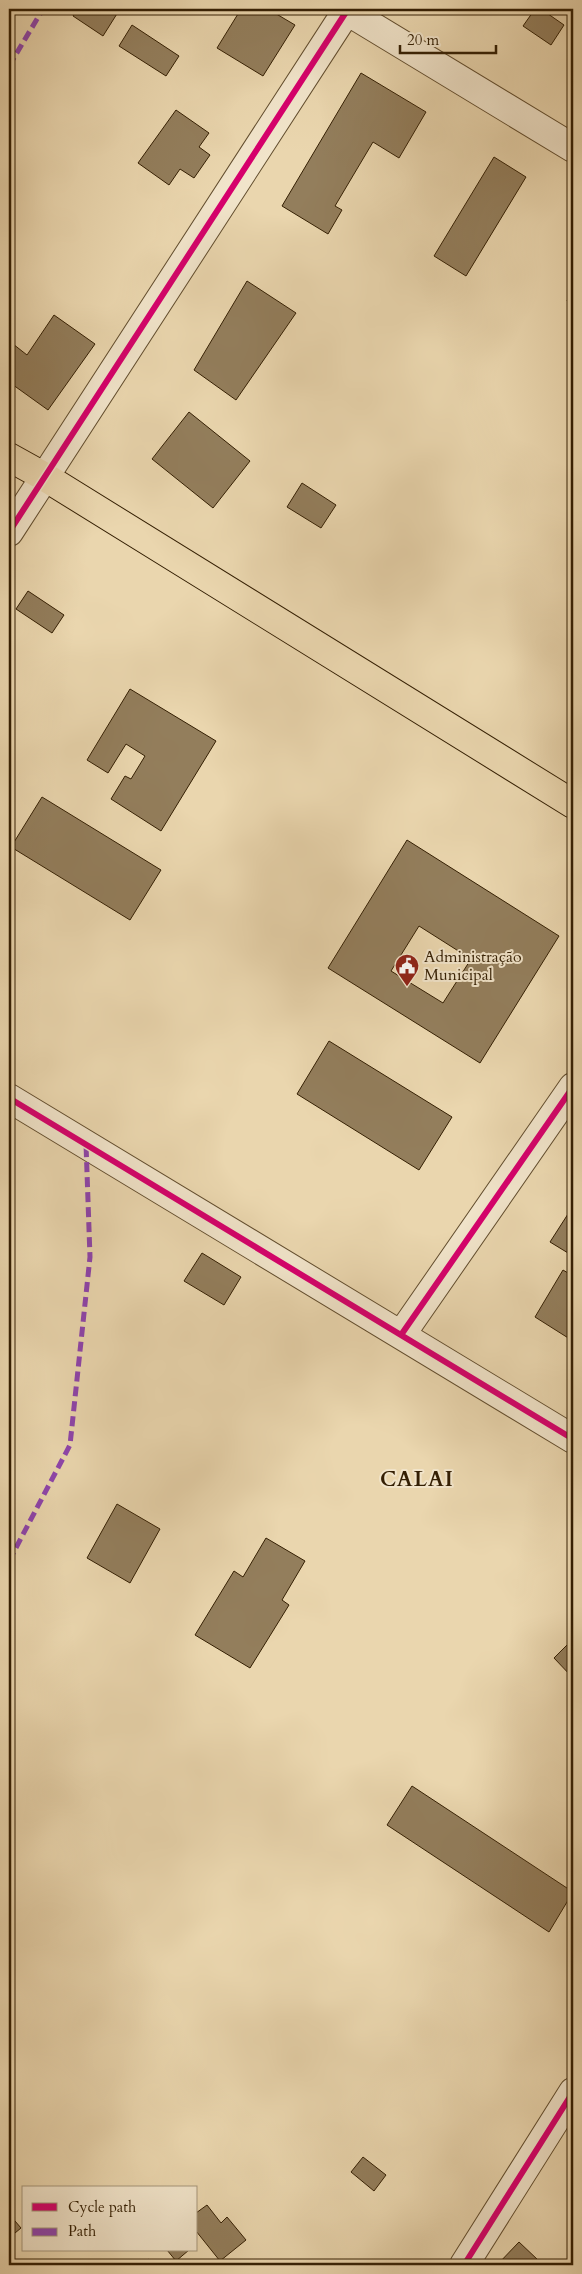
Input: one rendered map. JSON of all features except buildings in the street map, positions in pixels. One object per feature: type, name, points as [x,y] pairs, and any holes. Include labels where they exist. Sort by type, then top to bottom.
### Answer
[{"type":"main road","points":[[9,457],[45,477],[573,804]]},
{"type":"street","points":[[9,532],[347,10],[573,148]]},
{"type":"street","points":[[401,1335],[573,1087]]},
{"type":"street","points":[[9,1098],[573,1439]]},
{"type":"street","points":[[464,2265],[573,2092]]},
{"type":"marked path","points":[[9,66],[43,9]]},
{"type":"marked path","points":[[9,1561],[70,1445],[90,1257],[86,1144]]},
{"type":"cycle path","points":[[9,532],[348,9]]},
{"type":"cycle path","points":[[401,1335],[573,1087]]},
{"type":"cycle path","points":[[9,1098],[573,1439]]},
{"type":"cycle path","points":[[464,2265],[573,2092]]},
{"type":"place","name":"Administração Municipal","points":[[407,987]]},
{"type":"district","name":"CALAI","points":[[417,1479]]}]
